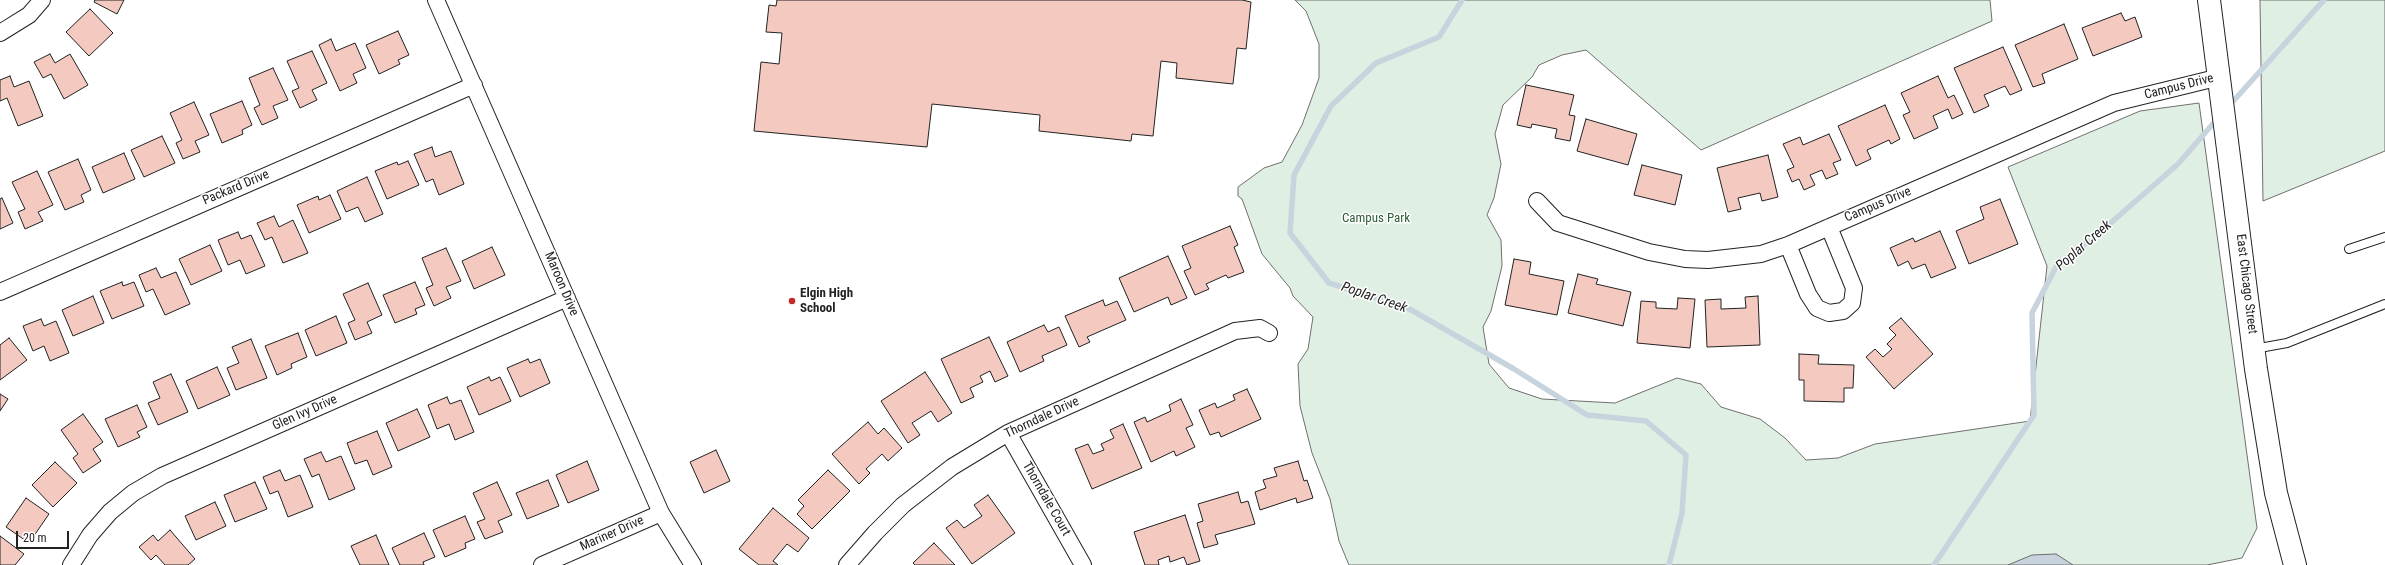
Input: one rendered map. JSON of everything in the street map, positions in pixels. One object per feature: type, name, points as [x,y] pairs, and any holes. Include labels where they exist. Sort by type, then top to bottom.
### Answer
[{"type":"main road","name":"East Chicago Street","points":[[2209,0],[2254,349],[2276,494],[2295,565]]},
{"type":"street","points":[[0,33],[29,15],[42,0]]},
{"type":"street","name":"Maroon Drive","points":[[436,0],[661,513],[693,565]]},
{"type":"street","name":"Campus Drive","points":[[1537,201],[1558,223],[1649,252],[1685,259],[1734,258],[1761,254],[1788,245],[2114,103],[2220,77]]},
{"type":"street","name":"Packard Drive","points":[[0,292],[474,85]]},
{"type":"street","points":[[1788,245],[1808,294],[1818,308],[1828,313],[1844,311],[1852,303],[1854,288],[1829,227]]},
{"type":"street","name":"Glen Ivy Drive","points":[[71,565],[90,535],[110,512],[133,493],[162,476],[567,298]]},
{"type":"street","name":"Thorndale Drive","points":[[847,565],[875,533],[903,505],[952,467],[1008,433],[1235,331],[1260,328],[1269,333]]},
{"type":"street","name":"Thorndale Court","points":[[1008,433],[1083,565]]},
{"type":"street","name":"Mariner Drive","points":[[542,565],[661,513]]},
{"type":"lane","points":[[2349,249],[2385,237]]},
{"type":"lane","points":[[2254,349],[2287,343],[2385,304]]},
{"type":"green space","name":"Campus Park","points":[[1295,0],[1990,0],[1992,21],[1701,150],[1586,50],[1562,55],[1539,65],[1532,77],[1503,105],[1495,134],[1501,164],[1494,198],[1487,215],[1501,240],[1502,266],[1491,311],[1483,327],[1489,364],[1509,388],[1542,399],[1615,403],[1677,378],[1701,384],[1721,407],[1760,419],[1785,438],[1806,460],[1838,458],[1875,444],[2030,421],[2047,266],[2008,167],[2140,111],[2199,103],[2257,528],[2242,558],[2207,565],[1349,565],[1339,541],[1330,499],[1312,453],[1300,406],[1298,364],[1308,349],[1313,317],[1293,296],[1290,288],[1262,254],[1242,199],[1238,196],[1238,187],[1264,168],[1282,162],[1302,125],[1319,78],[1319,44],[1306,11]]},
{"type":"green space","points":[[2260,0],[2385,0],[2385,151],[2263,201]]},
{"type":"shaded area","points":[[2056,554],[2073,565],[2008,565],[2032,555]]},
{"type":"building","points":[[95,0],[124,0],[117,14],[94,2]]},
{"type":"building","points":[[777,0],[1242,0],[1251,2],[1246,49],[1237,48],[1233,84],[1176,78],[1177,63],[1161,61],[1153,136],[1132,134],[1131,141],[1039,131],[1040,115],[932,104],[927,147],[754,131],[761,62],[779,64],[782,33],[766,32],[769,5],[776,6]]},
{"type":"building","points":[[90,9],[113,33],[89,56],[66,32]]},
{"type":"building","points":[[2121,13],[2125,21],[2135,17],[2142,37],[2093,56],[2082,28]]},
{"type":"building","points":[[2064,24],[2078,59],[2042,74],[2045,83],[2033,87],[2015,45]]},
{"type":"building","points":[[398,31],[409,55],[398,60],[400,64],[379,74],[366,45]]},
{"type":"building","points":[[331,39],[336,51],[355,43],[366,68],[353,74],[357,83],[340,91],[319,45]]},
{"type":"building","points":[[2003,47],[2022,90],[2010,95],[2005,86],[1984,95],[1989,106],[1974,113],[1954,68]]},
{"type":"building","points":[[312,51],[327,83],[312,90],[317,100],[300,108],[292,91],[299,88],[287,61]]},
{"type":"building","points":[[50,54],[55,63],[70,54],[88,85],[64,99],[51,74],[43,78],[34,62]]},
{"type":"building","points":[[273,68],[288,100],[273,106],[278,118],[262,125],[254,108],[260,105],[249,78]]},
{"type":"building","points":[[10,76],[14,87],[29,81],[43,116],[18,126],[7,98],[0,101],[0,80]]},
{"type":"building","points":[[1938,76],[1948,98],[1954,95],[1963,114],[1952,119],[1948,109],[1933,116],[1938,128],[1914,139],[1903,115],[1910,112],[1901,93]]},
{"type":"building","points":[[1526,85],[1574,95],[1569,115],[1575,116],[1570,141],[1555,138],[1557,129],[1532,124],[1531,128],[1517,125]]},
{"type":"building","points":[[242,101],[252,125],[242,130],[243,134],[222,143],[210,114]]},
{"type":"building","points":[[194,102],[209,135],[195,141],[200,152],[183,159],[176,143],[182,140],[170,113]]},
{"type":"building","points":[[1885,105],[1900,139],[1891,144],[1889,140],[1867,150],[1871,159],[1856,166],[1838,126]]},
{"type":"building","points":[[1586,119],[1637,134],[1628,165],[1577,151]]},
{"type":"building","points":[[1829,134],[1841,160],[1833,163],[1838,174],[1826,179],[1822,170],[1810,175],[1815,185],[1804,190],[1799,179],[1792,182],[1787,170],[1794,167],[1783,144],[1800,137],[1803,145]]},
{"type":"building","points":[[162,136],[175,163],[144,177],[131,150]]},
{"type":"building","points":[[432,147],[435,157],[451,151],[464,184],[439,195],[433,179],[426,182],[414,154]]},
{"type":"building","points":[[124,153],[135,179],[103,193],[92,167]]},
{"type":"building","points":[[1768,155],[1778,197],[1762,201],[1760,193],[1738,198],[1741,209],[1728,212],[1717,168]]},
{"type":"building","points":[[78,159],[91,190],[81,195],[84,202],[65,210],[48,172]]},
{"type":"building","points":[[408,161],[419,185],[387,199],[375,171],[397,162],[398,165]]},
{"type":"building","points":[[1642,165],[1682,175],[1675,205],[1634,195]]},
{"type":"building","points":[[37,171],[53,205],[38,212],[43,221],[25,229],[18,212],[25,209],[12,182]]},
{"type":"building","points":[[367,177],[383,214],[365,222],[358,207],[346,212],[337,191]]},
{"type":"building","points":[[330,195],[341,219],[309,233],[297,205],[318,196],[319,200]]},
{"type":"building","points":[[2,198],[13,223],[0,229],[0,199]]},
{"type":"building","points":[[2000,199],[2018,244],[1969,264],[1956,231],[1984,219],[1980,207]]},
{"type":"building","points":[[274,216],[279,227],[293,220],[308,253],[283,263],[272,237],[265,240],[257,223]]},
{"type":"building","points":[[1230,226],[1238,245],[1234,247],[1244,272],[1228,278],[1226,275],[1206,284],[1209,289],[1195,295],[1184,271],[1191,268],[1182,246]]},
{"type":"building","points":[[1940,231],[1956,268],[1931,278],[1925,264],[1912,269],[1908,261],[1898,266],[1890,248],[1913,238],[1915,242]]},
{"type":"building","points":[[238,232],[241,239],[251,235],[265,266],[246,274],[240,260],[228,265],[218,240]]},
{"type":"building","points":[[210,245],[222,271],[191,285],[179,259]]},
{"type":"building","points":[[492,247],[505,275],[474,289],[462,261]]},
{"type":"building","points":[[446,248],[461,281],[446,287],[451,298],[434,306],[426,288],[433,285],[422,258]]},
{"type":"building","points":[[1168,256],[1187,298],[1171,305],[1168,297],[1134,312],[1119,278]]},
{"type":"building","points":[[1514,259],[1531,262],[1529,274],[1564,281],[1557,315],[1505,305]]},
{"type":"building","points":[[156,268],[161,278],[176,272],[190,304],[165,315],[153,289],[146,292],[139,275]]},
{"type":"building","points":[[1578,274],[1598,279],[1596,284],[1631,292],[1623,326],[1568,313]]},
{"type":"building","points":[[122,282],[123,286],[134,282],[144,306],[112,319],[100,291]]},
{"type":"building","points":[[415,282],[425,305],[415,309],[417,314],[395,323],[383,295]]},
{"type":"building","points":[[368,283],[382,315],[367,322],[372,333],[355,340],[348,323],[355,320],[343,294]]},
{"type":"building","points":[[93,296],[104,323],[73,336],[62,310]]},
{"type":"building","points":[[1758,296],[1760,345],[1707,347],[1705,300],[1721,299],[1721,309],[1746,308],[1745,297]]},
{"type":"building","points":[[1678,298],[1695,299],[1690,348],[1637,343],[1641,301],[1656,302],[1656,308],[1677,309]]},
{"type":"building","points":[[1103,300],[1105,306],[1117,301],[1126,320],[1087,337],[1090,342],[1079,347],[1065,316]]},
{"type":"building","points":[[336,316],[347,343],[316,356],[305,330]]},
{"type":"building","points":[[1901,318],[1933,354],[1894,389],[1866,357],[1875,349],[1883,357],[1892,349],[1887,344],[1896,335],[1889,328]]},
{"type":"building","points":[[41,319],[44,326],[56,321],[69,353],[50,361],[44,346],[33,351],[23,326]]},
{"type":"building","points":[[1044,325],[1048,332],[1059,327],[1067,345],[1042,356],[1044,361],[1020,372],[1007,342]]},
{"type":"building","points":[[298,333],[307,357],[291,364],[292,368],[277,375],[265,346]]},
{"type":"building","points":[[989,337],[1008,376],[995,382],[990,371],[980,376],[983,382],[970,388],[974,397],[961,403],[941,359]]},
{"type":"building","points":[[9,338],[27,360],[0,380],[0,345]]},
{"type":"building","points":[[251,339],[267,378],[236,390],[227,368],[239,363],[232,347]]},
{"type":"building","points":[[1799,354],[1819,355],[1818,364],[1854,365],[1853,388],[1844,388],[1844,402],[1804,401],[1804,380],[1799,380]]},
{"type":"building","points":[[528,359],[530,363],[540,359],[550,383],[520,397],[507,368]]},
{"type":"building","points":[[217,367],[230,395],[198,409],[186,381]]},
{"type":"building","points":[[925,372],[952,413],[938,422],[931,411],[912,423],[920,435],[908,443],[881,401]]},
{"type":"building","points":[[171,374],[188,412],[158,425],[148,403],[160,398],[153,382]]},
{"type":"building","points":[[489,377],[491,381],[500,377],[511,401],[479,415],[467,387]]},
{"type":"building","points":[[1247,389],[1261,419],[1221,437],[1219,432],[1210,435],[1199,410],[1215,403],[1217,408],[1235,400],[1233,395]]},
{"type":"building","points":[[0,394],[8,399],[0,411]]},
{"type":"building","points":[[447,397],[450,404],[461,400],[474,432],[455,440],[449,424],[437,429],[428,405]]},
{"type":"building","points":[[1181,399],[1193,425],[1186,428],[1195,447],[1176,456],[1174,451],[1151,462],[1134,422],[1145,417],[1147,422],[1171,411],[1169,405]]},
{"type":"building","points":[[137,405],[147,427],[137,432],[140,437],[118,447],[105,419]]},
{"type":"building","points":[[417,409],[430,437],[398,451],[386,423]]},
{"type":"building","points":[[83,414],[103,442],[93,449],[101,461],[83,473],[73,458],[78,454],[61,430]]},
{"type":"building","points":[[868,422],[878,434],[884,428],[902,448],[888,461],[882,454],[866,469],[870,473],[859,484],[832,454]]},
{"type":"building","points":[[1123,424],[1142,468],[1092,489],[1075,449],[1088,444],[1093,454],[1104,450],[1101,444],[1114,438],[1110,430]]},
{"type":"building","points":[[377,431],[392,467],[373,475],[367,460],[355,464],[347,443]]},
{"type":"building","points":[[716,450],[730,481],[704,493],[690,462]]},
{"type":"building","points":[[321,452],[326,462],[341,456],[355,489],[329,500],[319,474],[312,477],[304,459]]},
{"type":"building","points":[[587,461],[599,490],[568,503],[556,475]]},
{"type":"building","points":[[1298,461],[1304,481],[1307,480],[1313,498],[1297,503],[1296,498],[1260,510],[1255,492],[1266,488],[1263,480],[1277,476],[1274,468]]},
{"type":"building","points":[[55,462],[77,483],[53,507],[32,485]]},
{"type":"building","points":[[280,470],[285,481],[300,475],[313,507],[288,517],[278,491],[270,494],[263,477]]},
{"type":"building","points":[[828,470],[850,491],[812,529],[797,514],[804,506],[798,500]]},
{"type":"building","points":[[548,480],[559,506],[527,519],[516,493]]},
{"type":"building","points":[[255,482],[267,509],[235,522],[224,495]]},
{"type":"building","points":[[497,482],[512,515],[498,521],[503,532],[485,539],[477,522],[485,519],[473,493]]},
{"type":"building","points":[[1238,492],[1241,503],[1248,501],[1255,524],[1215,535],[1218,544],[1204,548],[1197,523],[1203,521],[1198,504]]},
{"type":"building","points":[[988,495],[1015,533],[972,564],[946,528],[957,520],[964,528],[982,516],[974,505]]},
{"type":"building","points":[[26,498],[49,514],[29,543],[6,527]]},
{"type":"building","points":[[215,502],[226,526],[196,540],[185,516]]},
{"type":"building","points":[[773,508],[809,538],[798,552],[787,544],[773,561],[778,565],[759,565],[739,549]]},
{"type":"building","points":[[1185,515],[1200,561],[1187,565],[1184,557],[1170,562],[1169,556],[1158,560],[1159,565],[1145,565],[1134,532]]},
{"type":"building","points":[[465,516],[475,539],[465,543],[466,548],[445,557],[433,530]]},
{"type":"building","points":[[170,530],[195,559],[188,565],[165,565],[156,555],[151,560],[139,547],[153,535],[158,541]]},
{"type":"building","points":[[424,533],[435,557],[423,562],[424,565],[400,565],[392,548]]},
{"type":"building","points":[[376,535],[389,565],[360,565],[351,546]]},
{"type":"building","points":[[0,536],[24,554],[15,565],[0,565]]},
{"type":"building","points":[[934,543],[955,565],[915,565],[913,563]]},
{"type":"waterway","name":"Poplar Creek","points":[[1462,0],[1439,37],[1376,63],[1331,106],[1294,175],[1290,233],[1329,283],[1406,307],[1514,369],[1587,415],[1646,421],[1686,455],[1682,513],[1669,565]]},
{"type":"waterway","name":"Poplar Creek","points":[[2228,107],[2324,0]]},
{"type":"waterway","name":"Poplar Creek","points":[[1934,565],[2034,415],[2032,313],[2056,267],[2105,228],[2178,164],[2218,118]]},
{"type":"place","name":"Elgin High School","points":[[792,301]]}]
